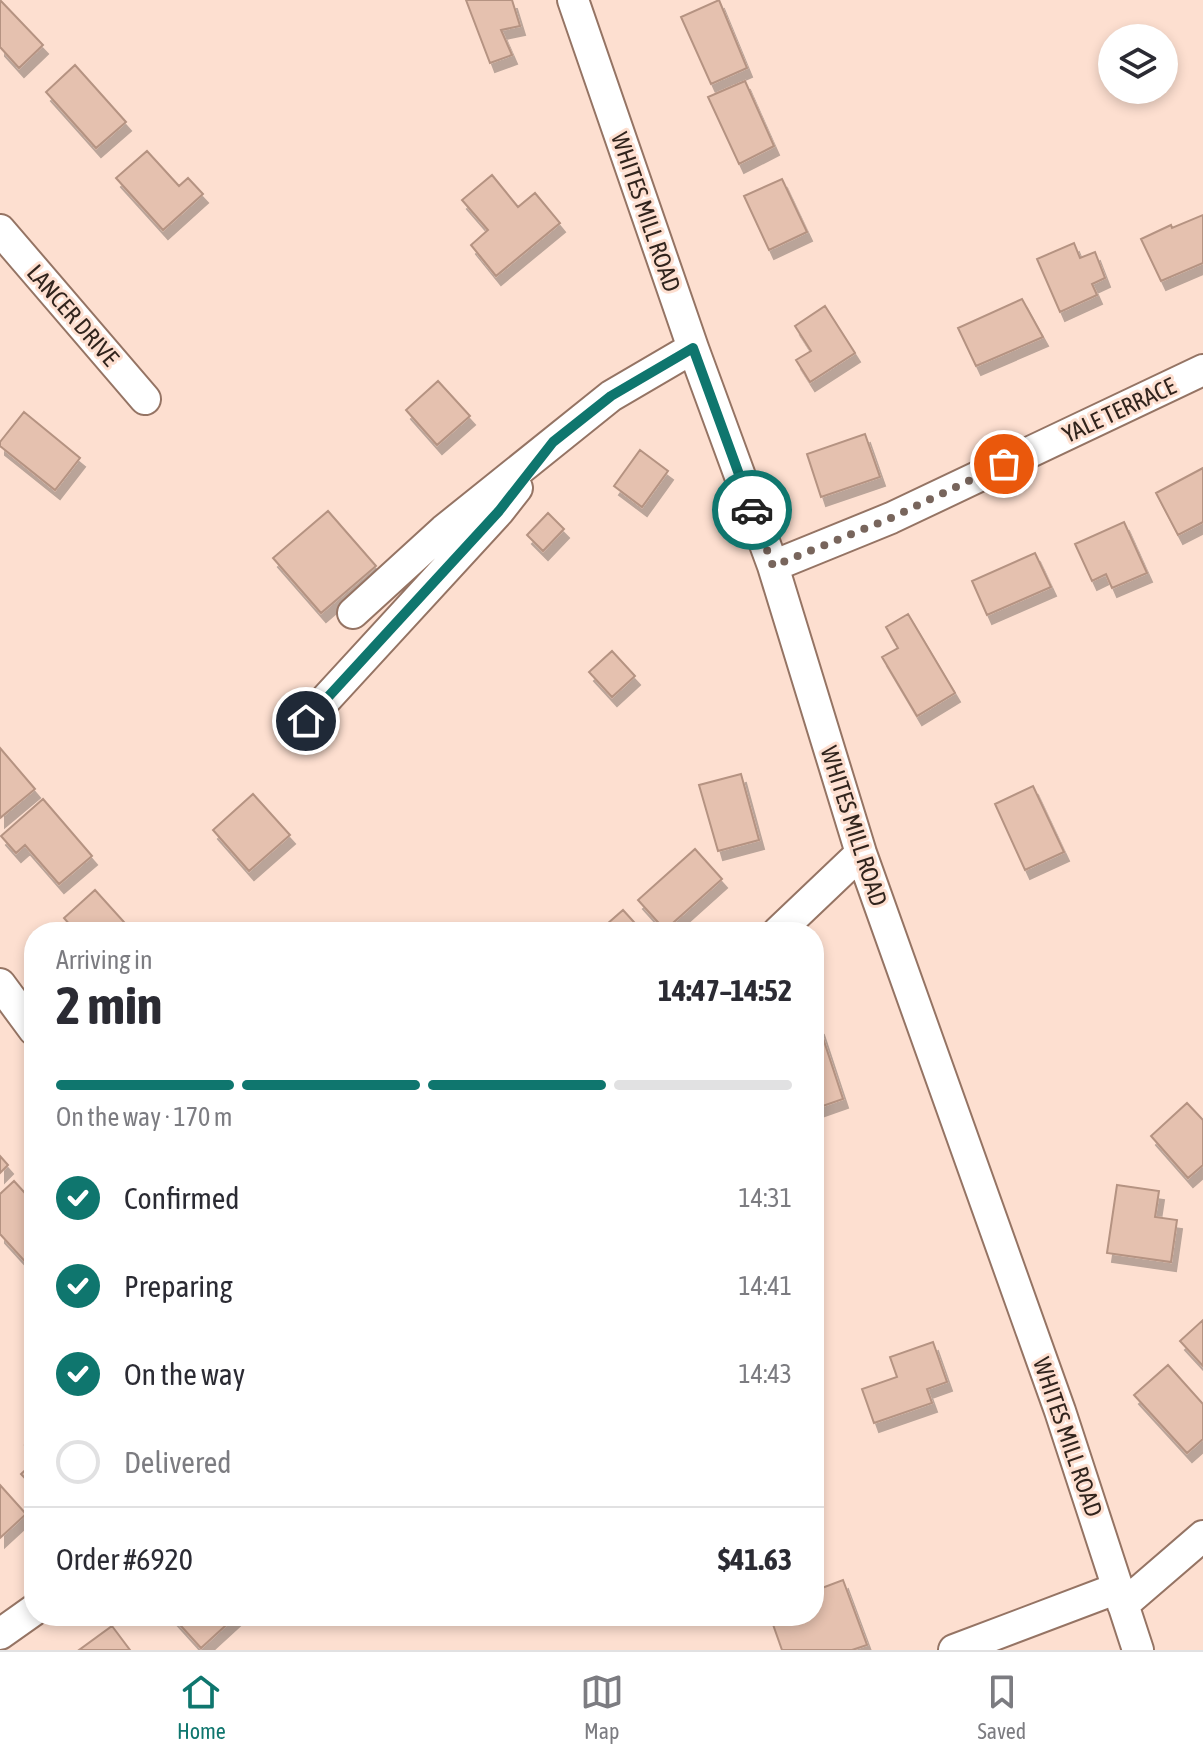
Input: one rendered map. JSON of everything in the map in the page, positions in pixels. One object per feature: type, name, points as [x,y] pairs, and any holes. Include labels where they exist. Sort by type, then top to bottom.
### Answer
[{"type":"street","name":"WHITES MILL ROAD","points":[[573,0],[693,348],[773,566],[861,853],[1060,1411],[1138,1650]]},
{"type":"street","name":"LANCER DRIVE","points":[[0,230],[145,399]]},
{"type":"street","points":[[353,613],[444,530],[611,396],[693,348]]},
{"type":"street","name":"YALE TERRACE","points":[[773,566],[891,518],[1203,370]]},
{"type":"street","points":[[306,721],[499,511],[553,442]]},
{"type":"street","points":[[789,922],[861,853]]},
{"type":"street","points":[[0,984],[24,1016]]},
{"type":"street","points":[[954,1650],[1120,1597],[1203,1536]]},
{"type":"street","points":[[0,1634],[24,1617]]},
{"type":"building","points":[[0,0],[43,45],[19,68],[0,47]]},
{"type":"building","points":[[466,0],[512,0],[520,26],[501,30],[512,55],[490,63]]},
{"type":"building","points":[[719,0],[747,68],[711,84],[681,17]]},
{"type":"building","points":[[75,65],[126,122],[96,148],[46,92]]},
{"type":"building","points":[[745,81],[774,146],[739,164],[708,97]]},
{"type":"building","points":[[147,151],[179,186],[188,178],[203,194],[163,230],[116,178]]},
{"type":"building","points":[[492,175],[518,207],[535,193],[560,223],[496,276],[471,245],[488,230],[462,200]]},
{"type":"building","points":[[782,179],[807,232],[769,250],[744,196]]},
{"type":"building","points":[[1203,215],[1203,263],[1161,281],[1141,239]]},
{"type":"building","points":[[1074,243],[1080,258],[1095,252],[1105,278],[1092,284],[1097,295],[1060,312],[1037,259]]},
{"type":"building","points":[[1022,299],[1043,337],[976,366],[958,328]]},
{"type":"building","points":[[825,306],[855,353],[810,382],[796,360],[811,351],[795,326]]},
{"type":"building","points":[[438,381],[470,416],[437,445],[406,410]]},
{"type":"building","points":[[24,412],[80,458],[55,490],[0,446]]},
{"type":"building","points":[[865,434],[880,477],[821,497],[807,454]]},
{"type":"building","points":[[640,450],[668,471],[642,507],[614,486]]},
{"type":"building","points":[[1203,468],[1203,522],[1178,535],[1156,493]]},
{"type":"building","points":[[328,511],[376,566],[321,613],[273,558]]},
{"type":"building","points":[[548,513],[564,529],[543,551],[527,535]]},
{"type":"building","points":[[1124,522],[1147,573],[1112,588],[1106,574],[1092,581],[1075,544]]},
{"type":"building","points":[[1035,553],[1051,587],[987,615],[972,581]]},
{"type":"building","points":[[908,614],[955,693],[917,716],[882,657],[898,648],[886,627]]},
{"type":"building","points":[[612,651],[635,676],[612,697],[589,672]]},
{"type":"building","points":[[0,748],[35,789],[0,818]]},
{"type":"building","points":[[741,774],[759,840],[718,851],[699,785]]},
{"type":"building","points":[[1033,786],[1064,852],[1025,870],[995,804]]},
{"type":"building","points":[[253,794],[290,835],[249,871],[213,830]]},
{"type":"building","points":[[43,799],[92,856],[59,884],[25,845],[16,853],[1,836]]},
{"type":"building","points":[[695,849],[722,879],[674,922],[658,922],[638,900]]},
{"type":"building","points":[[95,890],[124,922],[67,922],[64,918]]},
{"type":"building","points":[[623,910],[634,922],[609,922]]},
{"type":"building","points":[[824,1041],[843,1099],[824,1106]]},
{"type":"building","points":[[1187,1103],[1203,1120],[1203,1165],[1188,1178],[1151,1136]]},
{"type":"building","points":[[0,1156],[8,1165],[0,1173]]},
{"type":"building","points":[[14,1181],[24,1192],[24,1260],[0,1234],[0,1194]]},
{"type":"building","points":[[1117,1185],[1159,1191],[1155,1217],[1177,1220],[1171,1262],[1107,1253]]},
{"type":"building","points":[[1203,1320],[1203,1366],[1180,1341]]},
{"type":"building","points":[[933,1342],[947,1382],[927,1389],[932,1403],[874,1423],[862,1389],[897,1377],[890,1357]]},
{"type":"building","points":[[1168,1365],[1203,1404],[1203,1439],[1187,1453],[1134,1395]]},
{"type":"building","points":[[0,1485],[24,1512],[24,1516],[0,1538]]},
{"type":"building","points":[[843,1580],[867,1645],[852,1650],[782,1650],[774,1626],[824,1626],[824,1587]]},
{"type":"building","points":[[112,1626],[130,1650],[79,1650]]},
{"type":"building","points":[[181,1626],[225,1626],[201,1648]]},
{"type":"way so far","points":[[752,510],[773,566],[891,518],[1004,464]]},
{"type":"route","points":[[306,721],[499,511],[553,442],[611,396],[693,348],[752,510]]}]
